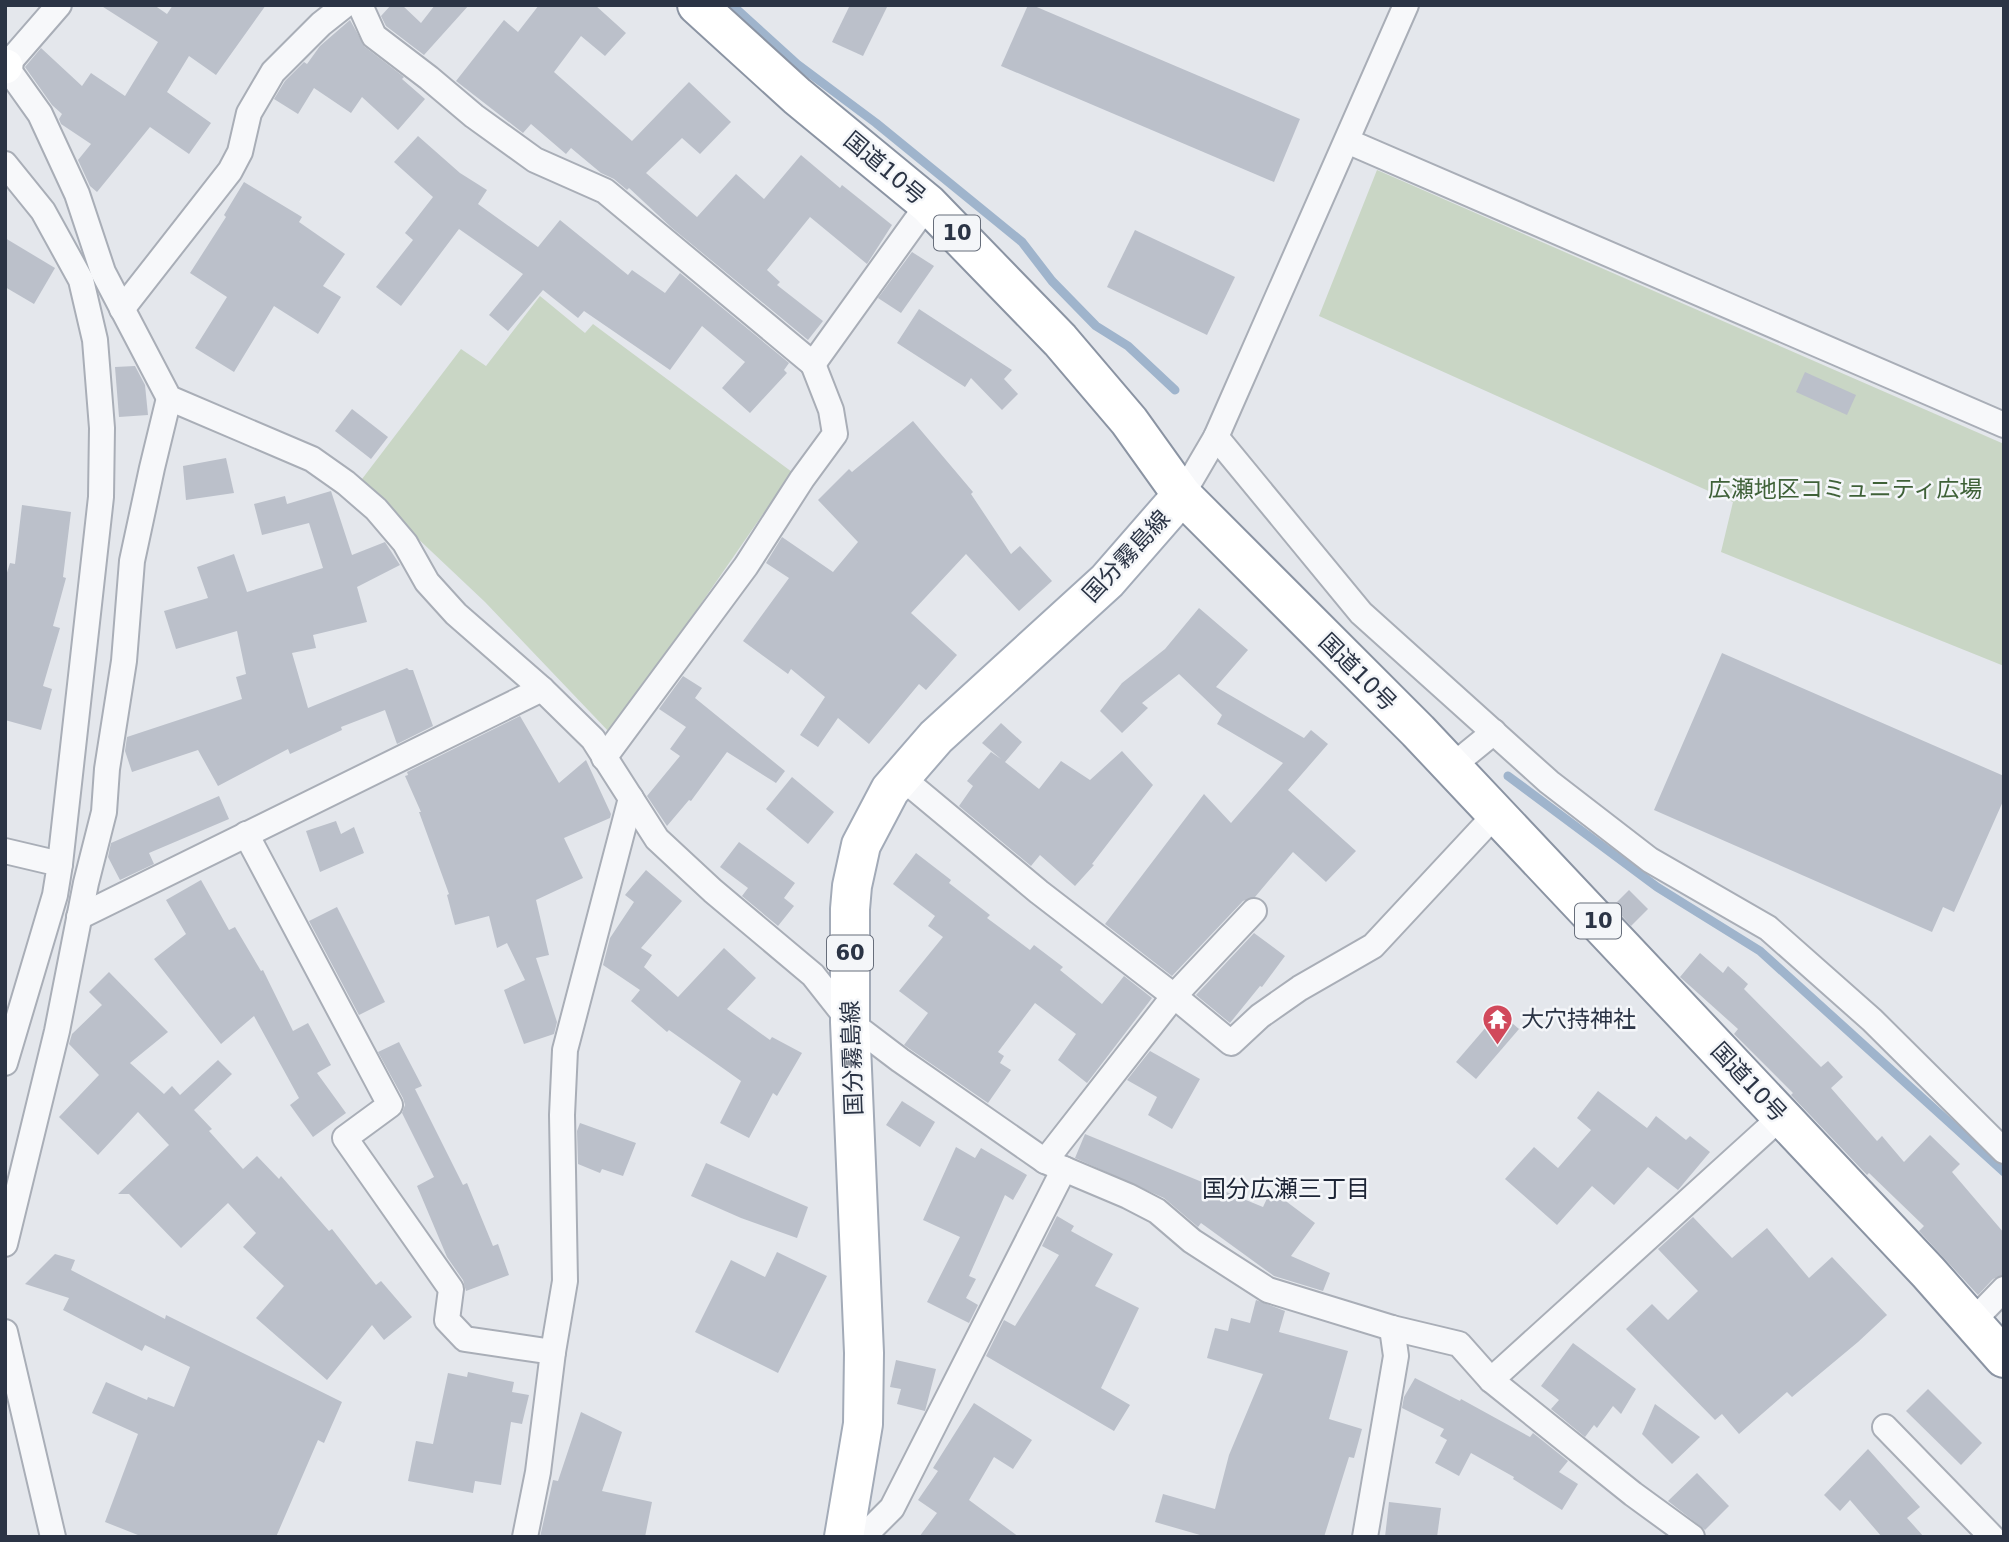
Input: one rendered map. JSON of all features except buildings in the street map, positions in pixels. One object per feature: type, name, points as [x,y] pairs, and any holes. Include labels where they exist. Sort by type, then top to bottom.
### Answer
[{"type":"main road","name":"国道10号","points":[[697,5],[797,96],[928,204],[1060,340],[1129,421],[1182,495],[1418,731],[1782,1116],[2004,1358]]},
{"type":"main road","name":"国分霧島線","points":[[844,1537],[863,1424],[864,1353],[850,1022],[852,886],[861,845],[890,790],[936,737],[1107,581],[1182,495]]},
{"type":"street","points":[[59,5],[6,66],[40,114],[76,194],[103,272],[169,398],[312,459],[376,509],[405,543],[427,582],[456,614],[542,689],[593,739],[657,839],[713,891],[813,975],[850,1022],[900,1060],[1054,1165],[1157,1211],[1192,1241],[1268,1290],[1392,1328],[1459,1344],[1491,1380],[1633,1494],[1692,1537]]},
{"type":"street","points":[[122,309],[230,171],[240,152],[249,113],[273,72],[321,24],[345,5]]},
{"type":"street","points":[[360,5],[373,36],[474,116],[535,160],[605,191],[813,364],[831,410],[835,434],[802,479],[746,566],[604,758]]},
{"type":"street","points":[[1182,495],[1216,437],[1406,5]]},
{"type":"street","points":[[1347,141],[2004,425]]},
{"type":"street","points":[[5,164],[43,211],[81,280],[95,340],[102,428],[101,497],[61,864],[55,895],[5,1063]]},
{"type":"street","points":[[813,364],[928,204]]},
{"type":"street","points":[[5,1244],[57,1031],[79,917],[104,812],[107,769],[124,661],[132,561],[169,398]]},
{"type":"street","points":[[1216,437],[1361,613],[1549,782],[1650,860],[1768,928],[1872,1020],[2004,1151]]},
{"type":"street","points":[[79,917],[542,689]]},
{"type":"street","points":[[1451,767],[1494,732]]},
{"type":"street","points":[[901,777],[1039,892],[1231,1043],[1260,1016],[1300,988],[1373,946],[1495,815]]},
{"type":"street","points":[[525,1537],[538,1472],[565,1281],[562,1115],[565,1050],[631,799]]},
{"type":"street","points":[[246,834],[390,1105],[345,1138],[451,1289],[447,1320],[465,1339],[553,1352]]},
{"type":"street","points":[[5,850],[61,864]]},
{"type":"street","points":[[863,1537],[892,1508],[1054,1165],[1174,996],[1254,911]]},
{"type":"street","points":[[1491,1380],[1782,1116]]},
{"type":"street","points":[[1972,1322],[2004,1289]]},
{"type":"street","points":[[1365,1537],[1396,1356],[1392,1328]]},
{"type":"street","points":[[5,1332],[53,1537]]},
{"type":"street","points":[[1885,1427],[1993,1537]]},
{"type":"green space","name":"広瀬地区コミュニティ広場","points":[[1377,170],[2004,444],[2004,666],[1721,552],[1733,502],[1319,316]]},
{"type":"green space","points":[[540,296],[585,333],[593,324],[792,472],[611,734],[485,602],[359,483],[461,349],[486,366]]},
{"type":"waterway","points":[[732,5],[797,64],[876,123],[1022,242],[1052,281],[1096,326],[1128,346],[1175,390]]},
{"type":"waterway","points":[[1508,776],[1657,887],[1760,951],[2004,1172]]},
{"type":"place","name":"大穴持神社","points":[[1498,1046]]},
{"type":"district","name":"国分広瀬三丁目","points":[[1286,1189]]}]
